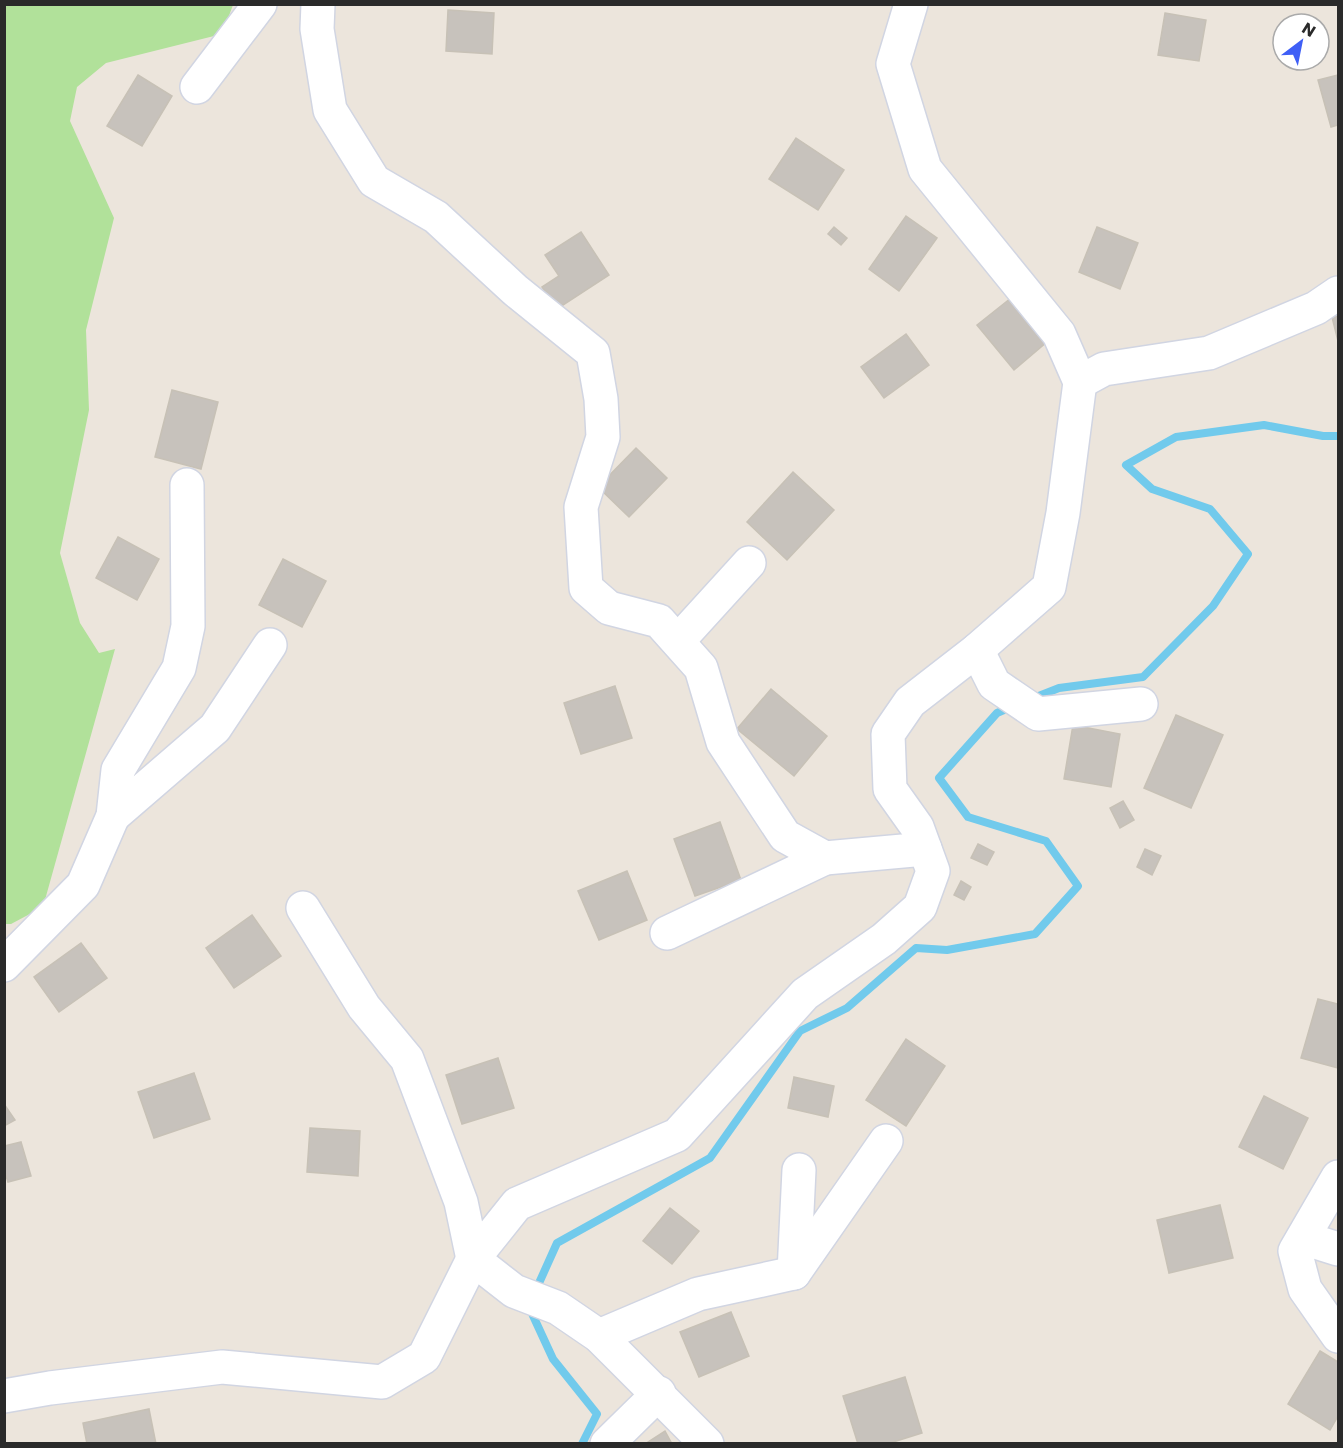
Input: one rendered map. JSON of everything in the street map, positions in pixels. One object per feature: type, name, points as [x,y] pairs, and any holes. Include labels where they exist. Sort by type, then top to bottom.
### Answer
[{"type":"street","points":[[197,87],[260,4]]},
{"type":"street","points":[[318,4],[317,29],[330,110],[374,181],[436,217],[515,290],[593,353],[601,399],[603,437],[581,507],[586,588],[609,608],[659,621],[678,641],[701,668],[723,742],[785,836],[825,858]]},
{"type":"street","points":[[4,1396],[50,1388],[222,1367],[382,1382],[424,1357],[473,1259],[517,1204],[677,1135],[805,994],[884,939],[920,907],[933,871],[916,827],[890,789],[888,734],[910,702],[978,650],[1049,587],[1063,513],[1080,382],[1059,334],[926,169],[893,64],[910,4]]},
{"type":"street","points":[[1080,382],[1104,369],[1209,353],[1316,308],[1338,293]]},
{"type":"street","points":[[7,960],[83,885],[113,816],[118,770],[179,668],[188,626],[187,485]]},
{"type":"street","points":[[678,641],[749,563]]},
{"type":"street","points":[[113,816],[215,728],[270,645]]},
{"type":"street","points":[[978,650],[994,684],[1038,714],[1141,704]]},
{"type":"street","points":[[667,933],[825,858],[925,849]]},
{"type":"street","points":[[303,908],[364,1007],[407,1059],[461,1202],[473,1259],[514,1292],[558,1308],[600,1336],[706,1443]]},
{"type":"street","points":[[600,1336],[698,1294],[794,1273],[886,1141]]},
{"type":"street","points":[[794,1273],[799,1170]]},
{"type":"street","points":[[1338,1177],[1295,1251],[1305,1289],[1338,1335]]},
{"type":"street","points":[[1303,1238],[1338,1250]]},
{"type":"street","points":[[607,1443],[659,1393]]},
{"type":"green space","points":[[4,5],[233,5],[222,34],[106,63],[77,87],[70,121],[114,218],[86,330],[89,410],[60,553],[80,623],[99,653],[115,649],[43,907],[11,924],[4,924]]},
{"type":"building","points":[[448,10],[494,13],[492,54],[446,51]]},
{"type":"building","points":[[1165,13],[1206,20],[1199,61],[1158,55]]},
{"type":"building","points":[[138,75],[172,96],[142,146],[107,126]]},
{"type":"building","points":[[1338,75],[1338,125],[1331,127],[1318,80]]},
{"type":"building","points":[[796,138],[844,170],[818,210],[769,179]]},
{"type":"building","points":[[906,216],[937,238],[899,291],[869,269]]},
{"type":"building","points":[[834,227],[847,238],[841,245],[828,234]]},
{"type":"building","points":[[1097,227],[1138,243],[1120,289],[1079,272]]},
{"type":"building","points":[[581,232],[609,275],[557,309],[542,287],[559,276],[545,255]]},
{"type":"building","points":[[1011,298],[1047,342],[1014,370],[977,325]]},
{"type":"building","points":[[1338,316],[1338,341],[1332,317]]},
{"type":"building","points":[[906,334],[929,365],[884,398],[861,367]]},
{"type":"building","points":[[172,390],[218,402],[201,469],[155,457]]},
{"type":"building","points":[[636,448],[667,478],[629,517],[598,487]]},
{"type":"building","points":[[793,472],[834,510],[787,560],[747,522]]},
{"type":"building","points":[[118,537],[159,559],[137,600],[96,578]]},
{"type":"building","points":[[283,559],[326,581],[302,627],[259,605]]},
{"type":"building","points":[[615,686],[632,738],[581,754],[564,703]]},
{"type":"building","points":[[771,689],[827,736],[794,776],[737,729]]},
{"type":"building","points":[[1176,715],[1223,735],[1191,808],[1144,788]]},
{"type":"building","points":[[1073,725],[1120,734],[1111,787],[1064,779]]},
{"type":"building","points":[[1123,801],[1134,820],[1120,828],[1110,808]]},
{"type":"building","points":[[720,822],[741,880],[695,896],[674,839]]},
{"type":"building","points":[[978,844],[994,852],[987,865],[971,858]]},
{"type":"building","points":[[1145,849],[1161,856],[1152,875],[1137,867]]},
{"type":"building","points":[[627,871],[647,920],[599,940],[578,891]]},
{"type":"building","points":[[961,881],[971,887],[964,900],[954,895]]},
{"type":"building","points":[[252,915],[281,956],[234,988],[206,948]]},
{"type":"building","points":[[81,943],[107,978],[59,1012],[34,977]]},
{"type":"building","points":[[1318,999],[1338,1004],[1338,1068],[1301,1058]]},
{"type":"building","points":[[906,1039],[945,1066],[906,1126],[866,1100]]},
{"type":"building","points":[[498,1058],[514,1108],[462,1124],[446,1075]]},
{"type":"building","points":[[194,1073],[210,1119],[154,1138],[138,1092]]},
{"type":"building","points":[[794,1077],[834,1086],[828,1117],[788,1108]]},
{"type":"building","points":[[1264,1096],[1308,1118],[1283,1169],[1239,1147]]},
{"type":"building","points":[[4,1104],[15,1120],[4,1126]]},
{"type":"building","points":[[310,1128],[360,1131],[358,1176],[307,1172]]},
{"type":"building","points":[[21,1142],[31,1176],[8,1182],[4,1170],[4,1146]]},
{"type":"building","points":[[1220,1205],[1233,1258],[1169,1273],[1157,1220]]},
{"type":"building","points":[[670,1208],[699,1231],[672,1264],[643,1241]]},
{"type":"building","points":[[731,1312],[749,1356],[699,1377],[680,1332]]},
{"type":"building","points":[[1320,1351],[1338,1362],[1338,1416],[1330,1430],[1288,1404]]},
{"type":"building","points":[[905,1377],[922,1433],[887,1444],[858,1444],[843,1396]]},
{"type":"building","points":[[149,1409],[156,1444],[87,1444],[83,1423]]},
{"type":"building","points":[[665,1431],[672,1444],[645,1444]]},
{"type":"waterway","points":[[1031,699],[1059,688],[1143,677],[1213,606],[1248,554],[1210,509],[1152,489],[1126,465],[1176,437],[1264,425],[1323,436],[1338,436]]},
{"type":"waterway","points":[[535,1292],[557,1243],[710,1158],[800,1031],[847,1008],[916,948],[947,950],[1035,934],[1078,886],[1046,841],[968,817],[939,778],[997,713],[1013,706]]},
{"type":"waterway","points":[[529,1307],[553,1359],[597,1414],[582,1444]]}]
